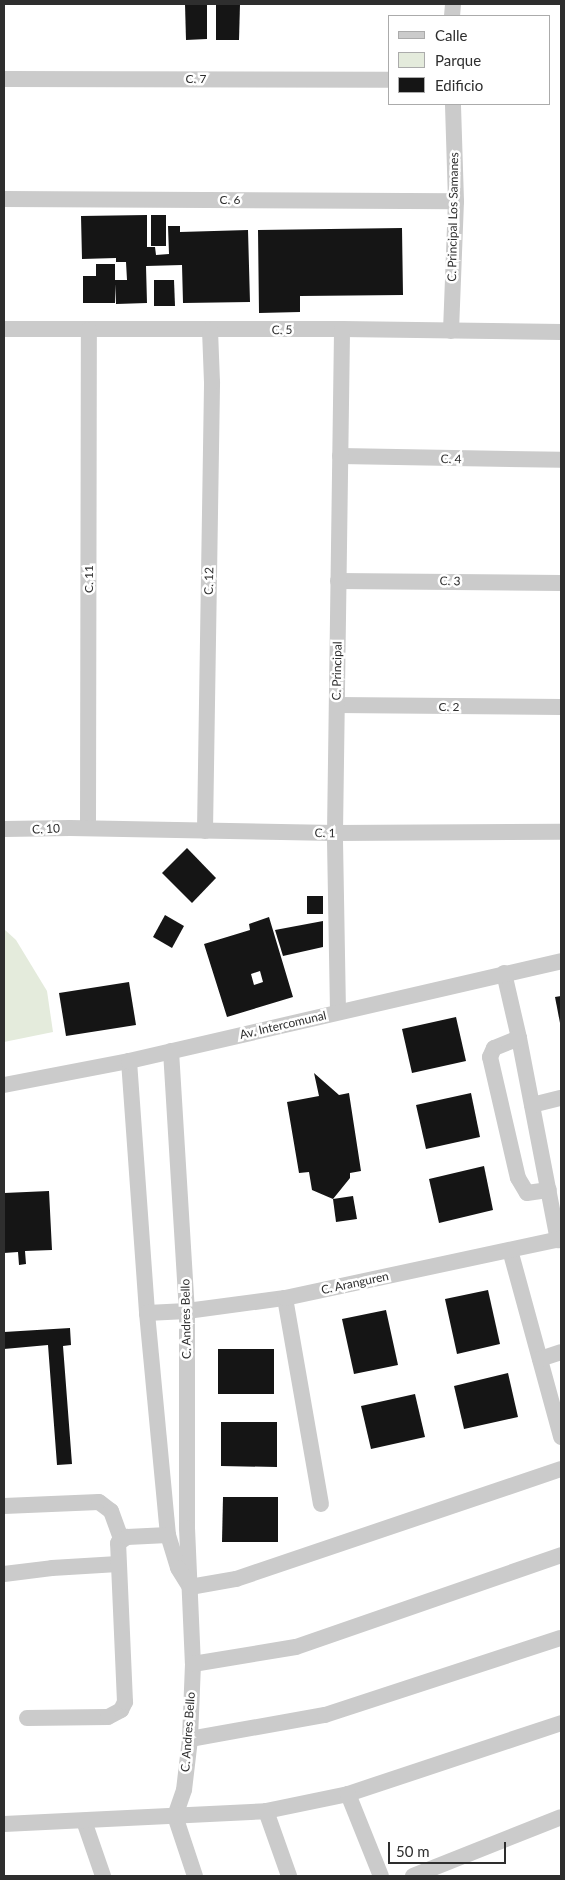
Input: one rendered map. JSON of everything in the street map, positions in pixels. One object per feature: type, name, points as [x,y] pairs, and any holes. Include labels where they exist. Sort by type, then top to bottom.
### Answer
[{"type":"street","name":"C. 7","points":[[4,78],[388,80]]},
{"type":"street","name":"C. Principal Los Samanes","points":[[451,330],[456,201],[453,105]]},
{"type":"street","name":"C. 6","points":[[4,199],[456,201]]},
{"type":"street","name":"C. 5","points":[[4,329],[342,329],[561,332]]},
{"type":"street","name":"C. Principal","points":[[338,1012],[335,834],[342,329]]},
{"type":"street","name":"C. 11","points":[[88,828],[89,330]]},
{"type":"street","name":"C. 12","points":[[205,831],[212,382],[210,330]]},
{"type":"street","name":"C. 4","points":[[340,456],[561,460]]},
{"type":"street","name":"C. 3","points":[[338,581],[561,583]]},
{"type":"street","name":"C. 2","points":[[337,705],[561,707]]},
{"type":"street","name":"C. 10","points":[[4,829],[88,828]]},
{"type":"street","name":"C. 1","points":[[88,828],[335,834],[561,832]]},
{"type":"street","name":"Av. Intercomunal","points":[[4,1085],[129,1061],[561,961]]},
{"type":"street","points":[[504,973],[519,1038],[559,1239]]},
{"type":"street","points":[[519,1038],[494,1048],[490,1057],[518,1178],[527,1193],[549,1190]]},
{"type":"street","name":"C. Andres Bello","points":[[171,1051],[187,1310],[187,1528],[193,1664],[190,1739],[184,1790],[175,1816]]},
{"type":"street","name":"C. Andres Bello","points":[[129,1061],[147,1313],[168,1536],[178,1568],[190,1587]]},
{"type":"street","points":[[532,1104],[561,1098]]},
{"type":"street","name":"C. Aranguren","points":[[147,1313],[285,1298],[559,1239]]},
{"type":"street","points":[[510,1250],[561,1437]]},
{"type":"street","points":[[285,1298],[321,1504]]},
{"type":"street","points":[[540,1359],[561,1352]]},
{"type":"street","points":[[190,1587],[236,1579],[561,1469]]},
{"type":"street","points":[[4,1506],[99,1502],[111,1511],[121,1539]]},
{"type":"street","points":[[121,1539],[168,1536]]},
{"type":"street","points":[[27,1718],[108,1717],[121,1710],[125,1702],[118,1564],[118,1543],[121,1539]]},
{"type":"street","points":[[193,1664],[296,1647],[561,1555]]},
{"type":"street","points":[[4,1574],[52,1568],[118,1564]]},
{"type":"street","points":[[190,1739],[326,1715],[561,1638]]},
{"type":"street","points":[[4,1824],[266,1811],[348,1794],[561,1723]]},
{"type":"street","points":[[348,1794],[381,1876]]},
{"type":"street","points":[[266,1811],[289,1876]]},
{"type":"street","points":[[175,1816],[195,1876]]},
{"type":"street","points":[[412,1876],[561,1817]]},
{"type":"street","points":[[84,1821],[103,1876]]},
{"type":"green space","points":[[4,929],[16,940],[47,991],[53,1032],[4,1042]]},
{"type":"building","points":[[185,4],[207,4],[207,39],[186,40]]},
{"type":"building","points":[[216,4],[240,4],[239,40],[216,40]]},
{"type":"building","points":[[147,215],[147,247],[155,247],[156,255],[169,254],[168,226],[180,226],[180,232],[248,230],[250,302],[183,303],[182,265],[146,266],[147,303],[116,304],[116,284],[115,303],[83,303],[83,276],[96,276],[96,264],[115,264],[115,280],[127,280],[126,262],[116,262],[116,258],[82,259],[81,216]]},
{"type":"building","points":[[151,215],[166,215],[166,246],[151,246]]},
{"type":"building","points":[[402,228],[403,295],[300,296],[300,312],[259,313],[258,230]]},
{"type":"building","points":[[154,280],[174,280],[175,306],[154,306]]},
{"type":"building","points":[[187,848],[216,878],[192,903],[162,873]]},
{"type":"building","points":[[307,896],[323,896],[323,914],[307,914]]},
{"type":"building","points":[[165,915],[184,926],[172,948],[153,937]]},
{"type":"building","points":[[269,917],[293,997],[227,1017],[204,944],[250,930],[249,924]],"holes":[[[260,971],[263,982],[254,985],[251,974]]]},
{"type":"building","points":[[323,921],[323,947],[283,956],[275,930]]},
{"type":"building","points":[[129,982],[136,1025],[66,1036],[59,993]]},
{"type":"building","points":[[561,996],[561,1023],[560,1023],[555,997]]},
{"type":"building","points":[[456,1017],[466,1061],[412,1073],[402,1029]]},
{"type":"building","points":[[314,1073],[339,1095],[349,1093],[361,1171],[350,1173],[350,1178],[333,1199],[312,1190],[309,1172],[299,1173],[287,1102],[319,1096]]},
{"type":"building","points":[[471,1093],[480,1137],[426,1149],[416,1105]]},
{"type":"building","points":[[484,1166],[493,1210],[439,1223],[429,1179]]},
{"type":"building","points":[[49,1191],[52,1250],[25,1251],[26,1264],[19,1265],[18,1252],[4,1253],[4,1193]]},
{"type":"building","points":[[353,1196],[357,1219],[336,1222],[333,1199]]},
{"type":"building","points":[[488,1290],[500,1344],[457,1354],[445,1299]]},
{"type":"building","points":[[386,1310],[398,1365],[354,1374],[342,1319]]},
{"type":"building","points":[[70,1328],[71,1345],[63,1346],[72,1464],[57,1465],[48,1345],[4,1349],[4,1332]]},
{"type":"building","points":[[218,1349],[274,1349],[274,1394],[218,1394]]},
{"type":"building","points":[[508,1373],[518,1417],[464,1429],[454,1386]]},
{"type":"building","points":[[415,1394],[425,1437],[371,1449],[361,1406]]},
{"type":"building","points":[[221,1422],[277,1422],[277,1467],[221,1466]]},
{"type":"building","points":[[223,1497],[278,1497],[278,1542],[222,1542]]}]
